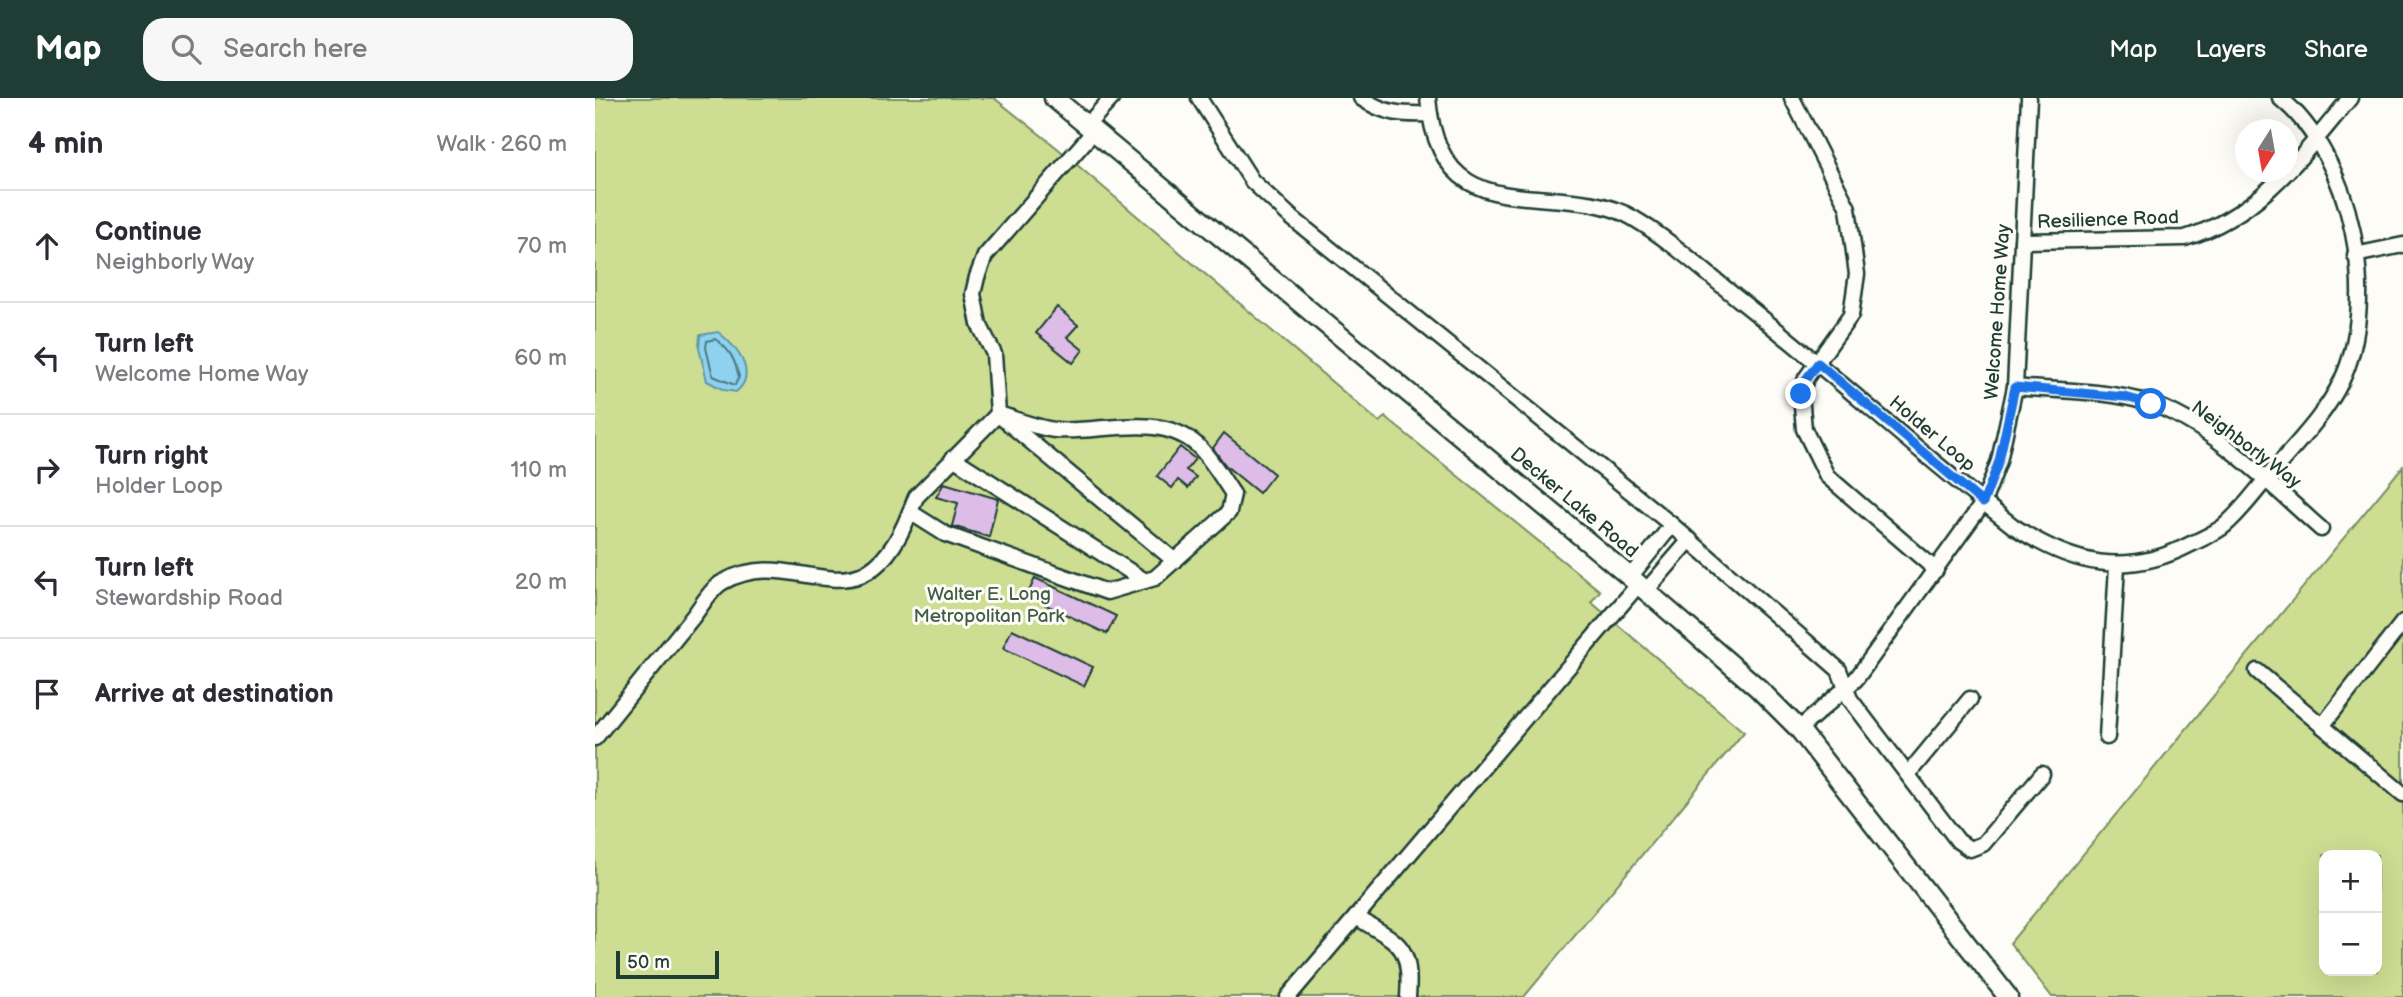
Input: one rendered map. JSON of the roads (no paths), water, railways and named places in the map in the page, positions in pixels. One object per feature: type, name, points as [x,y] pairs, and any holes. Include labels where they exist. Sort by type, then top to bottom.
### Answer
[{"type":"main road","name":"Decker Lake Road","points":[[1054,98],[1758,688],[1799,729],[2008,997]]},
{"type":"street","points":[[1112,98],[1091,128],[985,256],[973,294],[979,324],[994,354],[998,414],[1175,561]]},
{"type":"street","points":[[1199,98],[1252,181],[1292,218],[1672,525],[1839,670],[1850,699],[1958,841],[1970,849],[1983,844],[2042,774]]},
{"type":"street","points":[[1361,98],[1377,109],[1396,116],[1430,114]]},
{"type":"street","name":"Holder Loop","points":[[1428,98],[1437,140],[1448,160],[1466,179],[1484,190],[1503,195],[1593,205],[1631,217],[1818,363],[1983,503],[2043,546],[2116,566],[2145,564],[2171,555],[2222,527],[2325,407],[2340,384],[2350,359],[2359,293],[2346,202],[2318,137],[2280,98]]},
{"type":"street","points":[[1791,98],[1848,208],[1855,241],[1856,294],[1851,314],[1806,379],[1801,394],[1804,429],[1815,457],[1827,476],[1936,570]]},
{"type":"street","name":"Welcome Home Way","points":[[1799,729],[1856,680],[1922,583],[1936,570],[1983,503],[1999,461],[2015,387],[2029,98]]},
{"type":"street","name":"Resilience Road","points":[[2022,241],[2185,238],[2211,230],[2263,197],[2350,98]]},
{"type":"street","points":[[2355,254],[2403,245]]},
{"type":"street","name":"Neighborly Way","points":[[2015,387],[2125,397],[2151,404],[2202,431],[2265,480],[2321,529]]},
{"type":"street","points":[[595,738],[721,583],[759,569],[831,581],[857,577],[879,565],[899,541],[916,497],[998,414]]},
{"type":"street","points":[[910,512],[945,534],[1107,592],[1156,578],[1229,512],[1233,494],[1197,445],[1177,433],[1147,427],[1055,430],[998,414]]},
{"type":"street","points":[[953,458],[1146,581]]},
{"type":"street","points":[[1638,585],[1672,525]]},
{"type":"street","points":[[1288,997],[1638,585],[1690,540]]},
{"type":"street","points":[[2107,737],[2116,566]]},
{"type":"street","points":[[2322,726],[2403,622]]},
{"type":"street","points":[[2257,671],[2403,794]]},
{"type":"street","points":[[1907,774],[1970,699]]},
{"type":"street","points":[[1356,917],[1398,943],[1410,965],[1408,997]]},
{"type":"water","points":[[718,332],[738,352],[745,368],[743,385],[736,392],[724,390],[707,381],[699,348],[700,335]]},
{"type":"park label","name":"Walter E. Long Metropolitan Park","points":[[989,605]]}]
